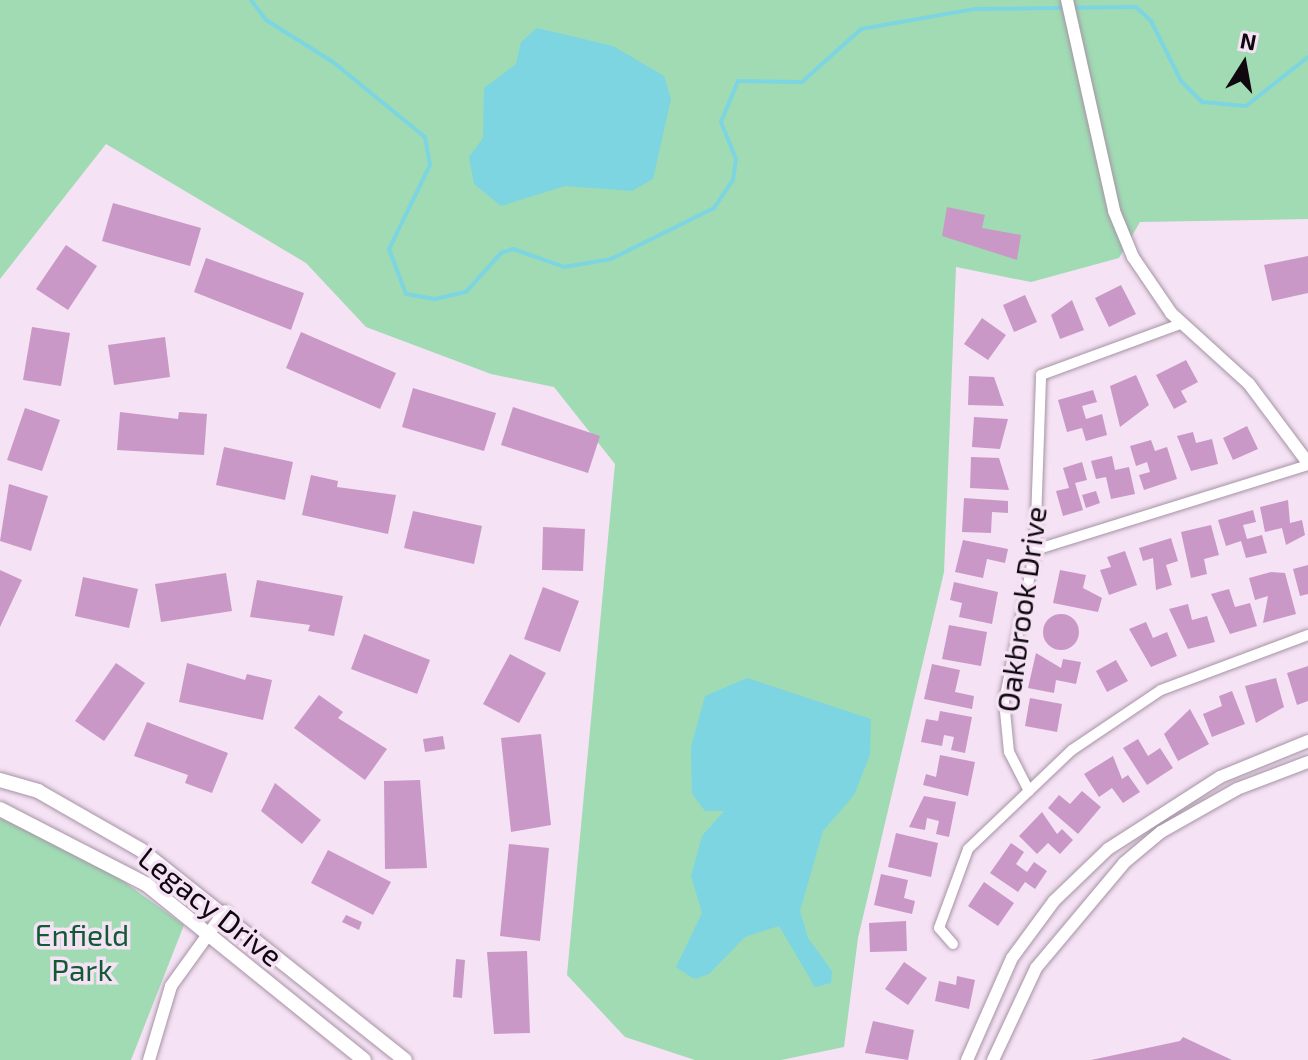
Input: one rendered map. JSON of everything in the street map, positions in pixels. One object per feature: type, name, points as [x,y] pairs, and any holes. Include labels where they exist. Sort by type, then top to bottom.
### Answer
[{"type":"main road","name":"Legacy Drive","points":[[0,780],[89,817],[225,911],[405,1060]]},
{"type":"main road","name":"Legacy Drive","points":[[0,809],[89,849],[208,933],[364,1060]]},
{"type":"street","points":[[1035,550],[1308,464],[1249,384],[1183,323],[1145,275],[1119,222],[1067,0]]},
{"type":"street","name":"Oakbrook Drive","points":[[1029,791],[1009,752],[1004,701],[1035,550],[1041,375],[1183,323]]},
{"type":"street","points":[[953,944],[939,928],[968,849],[1072,750],[1161,690],[1308,635]]},
{"type":"street","points":[[972,1058],[1012,958],[1054,901],[1153,814],[1308,741]]},
{"type":"street","points":[[993,1060],[1036,968],[1085,903],[1161,832],[1237,789],[1308,762]]},
{"type":"street","points":[[1153,814],[1161,832]]},
{"type":"street","points":[[149,1060],[171,986],[225,911]]},
{"type":"green space","points":[[0,0],[1308,0],[1308,219],[1140,222],[1119,258],[1031,282],[956,267],[944,572],[858,938],[844,1047],[781,1060],[695,1060],[625,1037],[567,975],[615,464],[554,387],[491,374],[366,327],[306,263],[106,144],[0,279]]},
{"type":"green space","name":"Enfield Park","points":[[0,818],[98,863],[184,925],[131,1060],[0,1060]]},
{"type":"water","points":[[537,28],[613,46],[664,76],[671,99],[653,179],[632,191],[565,186],[501,206],[474,184],[469,157],[483,138],[484,88],[516,64],[521,42]]},
{"type":"water","points":[[747,678],[871,719],[870,755],[854,795],[823,831],[800,911],[808,938],[832,971],[831,983],[815,987],[779,926],[745,937],[709,974],[694,979],[676,967],[702,913],[691,876],[702,836],[724,811],[705,811],[692,794],[691,747],[705,696]]},
{"type":"building","points":[[113,203],[201,228],[190,266],[102,241]]},
{"type":"building","points":[[947,207],[985,215],[982,228],[1021,235],[1017,260],[942,236]]},
{"type":"building","points":[[66,245],[97,266],[68,310],[36,289]]},
{"type":"building","points":[[1308,256],[1308,293],[1272,301],[1264,265]]},
{"type":"building","points":[[206,258],[304,293],[291,330],[194,292]]},
{"type":"building","points":[[1121,285],[1136,314],[1109,327],[1095,298]]},
{"type":"building","points":[[1025,295],[1037,322],[1014,332],[1003,305]]},
{"type":"building","points":[[1072,300],[1084,330],[1060,339],[1051,315]]},
{"type":"building","points":[[982,318],[1006,335],[988,360],[964,344]]},
{"type":"building","points":[[32,327],[70,333],[61,386],[23,380]]},
{"type":"building","points":[[301,332],[396,373],[380,409],[286,368]]},
{"type":"building","points":[[165,337],[170,377],[114,385],[108,345]]},
{"type":"building","points":[[1186,360],[1198,382],[1181,391],[1187,402],[1174,409],[1156,375]]},
{"type":"building","points":[[1136,375],[1149,405],[1120,427],[1110,386]]},
{"type":"building","points":[[969,376],[994,377],[1004,406],[968,405]]},
{"type":"building","points":[[413,388],[496,413],[484,451],[402,427]]},
{"type":"building","points":[[1093,390],[1097,402],[1082,406],[1086,419],[1102,414],[1107,435],[1086,441],[1082,428],[1067,432],[1058,400]]},
{"type":"building","points":[[513,407],[600,436],[588,473],[501,445]]},
{"type":"building","points":[[25,408],[60,420],[42,471],[7,460]]},
{"type":"building","points":[[120,412],[178,419],[179,412],[207,414],[204,455],[117,450]]},
{"type":"building","points":[[974,417],[1008,419],[1000,449],[972,447]]},
{"type":"building","points":[[1247,426],[1258,449],[1233,460],[1223,438]]},
{"type":"building","points":[[1193,432],[1196,443],[1212,439],[1218,464],[1191,471],[1177,436]]},
{"type":"building","points":[[1151,440],[1155,451],[1167,447],[1177,479],[1144,490],[1139,475],[1150,472],[1147,462],[1136,466],[1130,446]]},
{"type":"building","points":[[224,447],[293,462],[285,500],[216,485]]},
{"type":"building","points":[[1112,456],[1115,470],[1129,467],[1135,494],[1111,499],[1106,477],[1096,479],[1091,461]]},
{"type":"building","points":[[971,457],[999,458],[1009,490],[970,488]]},
{"type":"building","points":[[1082,462],[1087,480],[1075,483],[1083,510],[1063,516],[1056,491],[1069,488],[1063,468]]},
{"type":"building","points":[[311,475],[338,481],[337,487],[396,495],[388,534],[302,515]]},
{"type":"building","points":[[9,484],[48,496],[31,551],[0,541]]},
{"type":"building","points":[[1096,491],[1100,503],[1086,508],[1082,495]]},
{"type":"building","points":[[964,498],[1008,501],[1008,513],[992,512],[991,533],[962,532]]},
{"type":"building","points":[[1288,500],[1290,523],[1302,520],[1305,535],[1286,545],[1282,528],[1265,532],[1260,507]]},
{"type":"building","points":[[1253,510],[1256,522],[1243,525],[1247,539],[1262,535],[1267,553],[1246,558],[1241,541],[1226,546],[1218,520]]},
{"type":"building","points":[[413,511],[482,526],[474,564],[404,548]]},
{"type":"building","points":[[1211,525],[1219,555],[1204,559],[1207,574],[1191,578],[1181,532]]},
{"type":"building","points":[[543,527],[585,529],[583,571],[542,570]]},
{"type":"building","points":[[1171,538],[1178,561],[1166,565],[1172,585],[1156,590],[1153,558],[1143,561],[1139,548]]},
{"type":"building","points":[[963,540],[1008,549],[1005,563],[987,559],[983,578],[955,572]]},
{"type":"building","points":[[1125,551],[1137,585],[1109,595],[1100,570],[1111,567],[1107,557]]},
{"type":"building","points":[[1308,565],[1308,594],[1300,596],[1293,569]]},
{"type":"building","points":[[0,570],[22,580],[0,627]]},
{"type":"building","points":[[1060,570],[1086,575],[1083,588],[1102,598],[1098,612],[1053,603]]},
{"type":"building","points":[[1271,572],[1285,573],[1296,614],[1263,623],[1268,596],[1255,600],[1249,578]]},
{"type":"building","points":[[226,573],[232,611],[161,622],[155,584]]},
{"type":"building","points":[[83,577],[138,589],[129,628],[75,616]]},
{"type":"building","points":[[257,580],[343,596],[334,636],[308,631],[310,625],[250,617]]},
{"type":"building","points":[[954,582],[998,592],[992,624],[959,617],[962,603],[950,600]]},
{"type":"building","points":[[543,587],[579,601],[560,652],[524,639]]},
{"type":"building","points":[[1229,589],[1235,607],[1250,603],[1257,626],[1230,634],[1211,594]]},
{"type":"building","points":[[1188,604],[1192,620],[1207,616],[1215,642],[1188,649],[1169,609]]},
{"type":"building","points":[[1061,614],[1074,619],[1079,632],[1074,645],[1061,650],[1048,645],[1043,632],[1048,619]]},
{"type":"building","points":[[1146,622],[1153,638],[1167,632],[1177,656],[1151,667],[1129,629]]},
{"type":"building","points":[[949,625],[987,632],[981,666],[942,659]]},
{"type":"building","points":[[364,634],[430,660],[417,694],[351,669]]},
{"type":"building","points":[[1036,653],[1061,668],[1063,659],[1081,662],[1076,684],[1056,680],[1054,693],[1028,688]]},
{"type":"building","points":[[510,654],[546,673],[519,723],[483,704]]},
{"type":"building","points":[[1116,660],[1128,681],[1107,692],[1096,671]]},
{"type":"building","points":[[116,663],[145,683],[104,741],[75,721]]},
{"type":"building","points":[[187,663],[245,680],[247,674],[272,680],[263,720],[179,702]]},
{"type":"building","points":[[932,664],[960,670],[955,692],[974,696],[972,709],[924,699]]},
{"type":"building","points":[[1308,666],[1308,701],[1297,705],[1287,673]]},
{"type":"building","points":[[1276,678],[1284,707],[1256,723],[1245,686]]},
{"type":"building","points":[[1232,691],[1245,724],[1212,737],[1203,714],[1222,706],[1219,696]]},
{"type":"building","points":[[319,695],[343,712],[338,718],[387,749],[365,780],[294,728]]},
{"type":"building","points":[[1030,698],[1062,704],[1057,732],[1025,726]]},
{"type":"building","points":[[1190,709],[1209,744],[1178,761],[1164,734]]},
{"type":"building","points":[[940,711],[972,717],[965,753],[951,750],[954,737],[944,735],[942,746],[921,742],[926,719],[938,721]]},
{"type":"building","points":[[147,722],[228,753],[212,793],[185,783],[188,775],[134,756]]},
{"type":"building","points":[[541,734],[551,825],[511,832],[501,738]]},
{"type":"building","points":[[443,736],[445,749],[425,752],[423,739]]},
{"type":"building","points":[[1138,739],[1148,756],[1160,748],[1173,768],[1147,785],[1123,748]]},
{"type":"building","points":[[940,755],[975,762],[968,796],[923,785],[926,774],[936,777]]},
{"type":"building","points":[[1113,756],[1122,779],[1128,775],[1140,792],[1123,803],[1112,788],[1099,797],[1084,774]]},
{"type":"building","points":[[420,780],[427,868],[385,869],[384,781]]},
{"type":"building","points":[[275,783],[321,820],[302,844],[261,811]]},
{"type":"building","points":[[1082,791],[1101,807],[1078,834],[1048,808],[1059,795],[1070,804]]},
{"type":"building","points":[[924,796],[956,802],[949,837],[936,834],[939,821],[927,818],[925,830],[909,827]]},
{"type":"building","points":[[1042,812],[1057,834],[1062,829],[1073,840],[1060,854],[1048,843],[1037,854],[1019,836]]},
{"type":"building","points":[[896,833],[938,843],[931,877],[888,867]]},
{"type":"building","points":[[1011,843],[1024,852],[1016,864],[1027,872],[1034,862],[1047,871],[1035,889],[1025,882],[1018,892],[990,873]]},
{"type":"building","points":[[509,844],[549,848],[540,941],[500,936]]},
{"type":"building","points":[[328,850],[391,882],[373,915],[311,883]]},
{"type":"building","points":[[881,874],[908,880],[904,898],[915,901],[912,914],[874,905]]},
{"type":"building","points":[[984,882],[1014,903],[998,926],[968,906]]},
{"type":"building","points":[[346,915],[362,922],[359,930],[342,922]]},
{"type":"building","points":[[906,921],[907,951],[870,952],[869,923]]},
{"type":"building","points":[[527,951],[530,1033],[494,1034],[487,952]]},
{"type":"building","points":[[456,959],[465,960],[462,998],[453,997]]},
{"type":"building","points":[[904,962],[927,978],[908,1005],[885,989]]},
{"type":"building","points":[[957,976],[975,980],[969,1009],[935,1001],[939,981],[956,985]]},
{"type":"building","points":[[873,1021],[914,1030],[908,1060],[865,1053]]},
{"type":"building","points":[[1183,1037],[1232,1060],[1091,1060],[1180,1041]]},
{"type":"waterway","points":[[251,0],[266,20],[333,62],[425,137],[430,165],[389,249],[406,294],[435,299],[466,292],[501,253],[513,249],[564,267],[611,259],[714,208],[733,180],[736,159],[721,122],[738,81],[802,82],[861,29],[975,9],[1136,7],[1151,21],[1181,81],[1202,102],[1246,106],[1308,57]]}]
